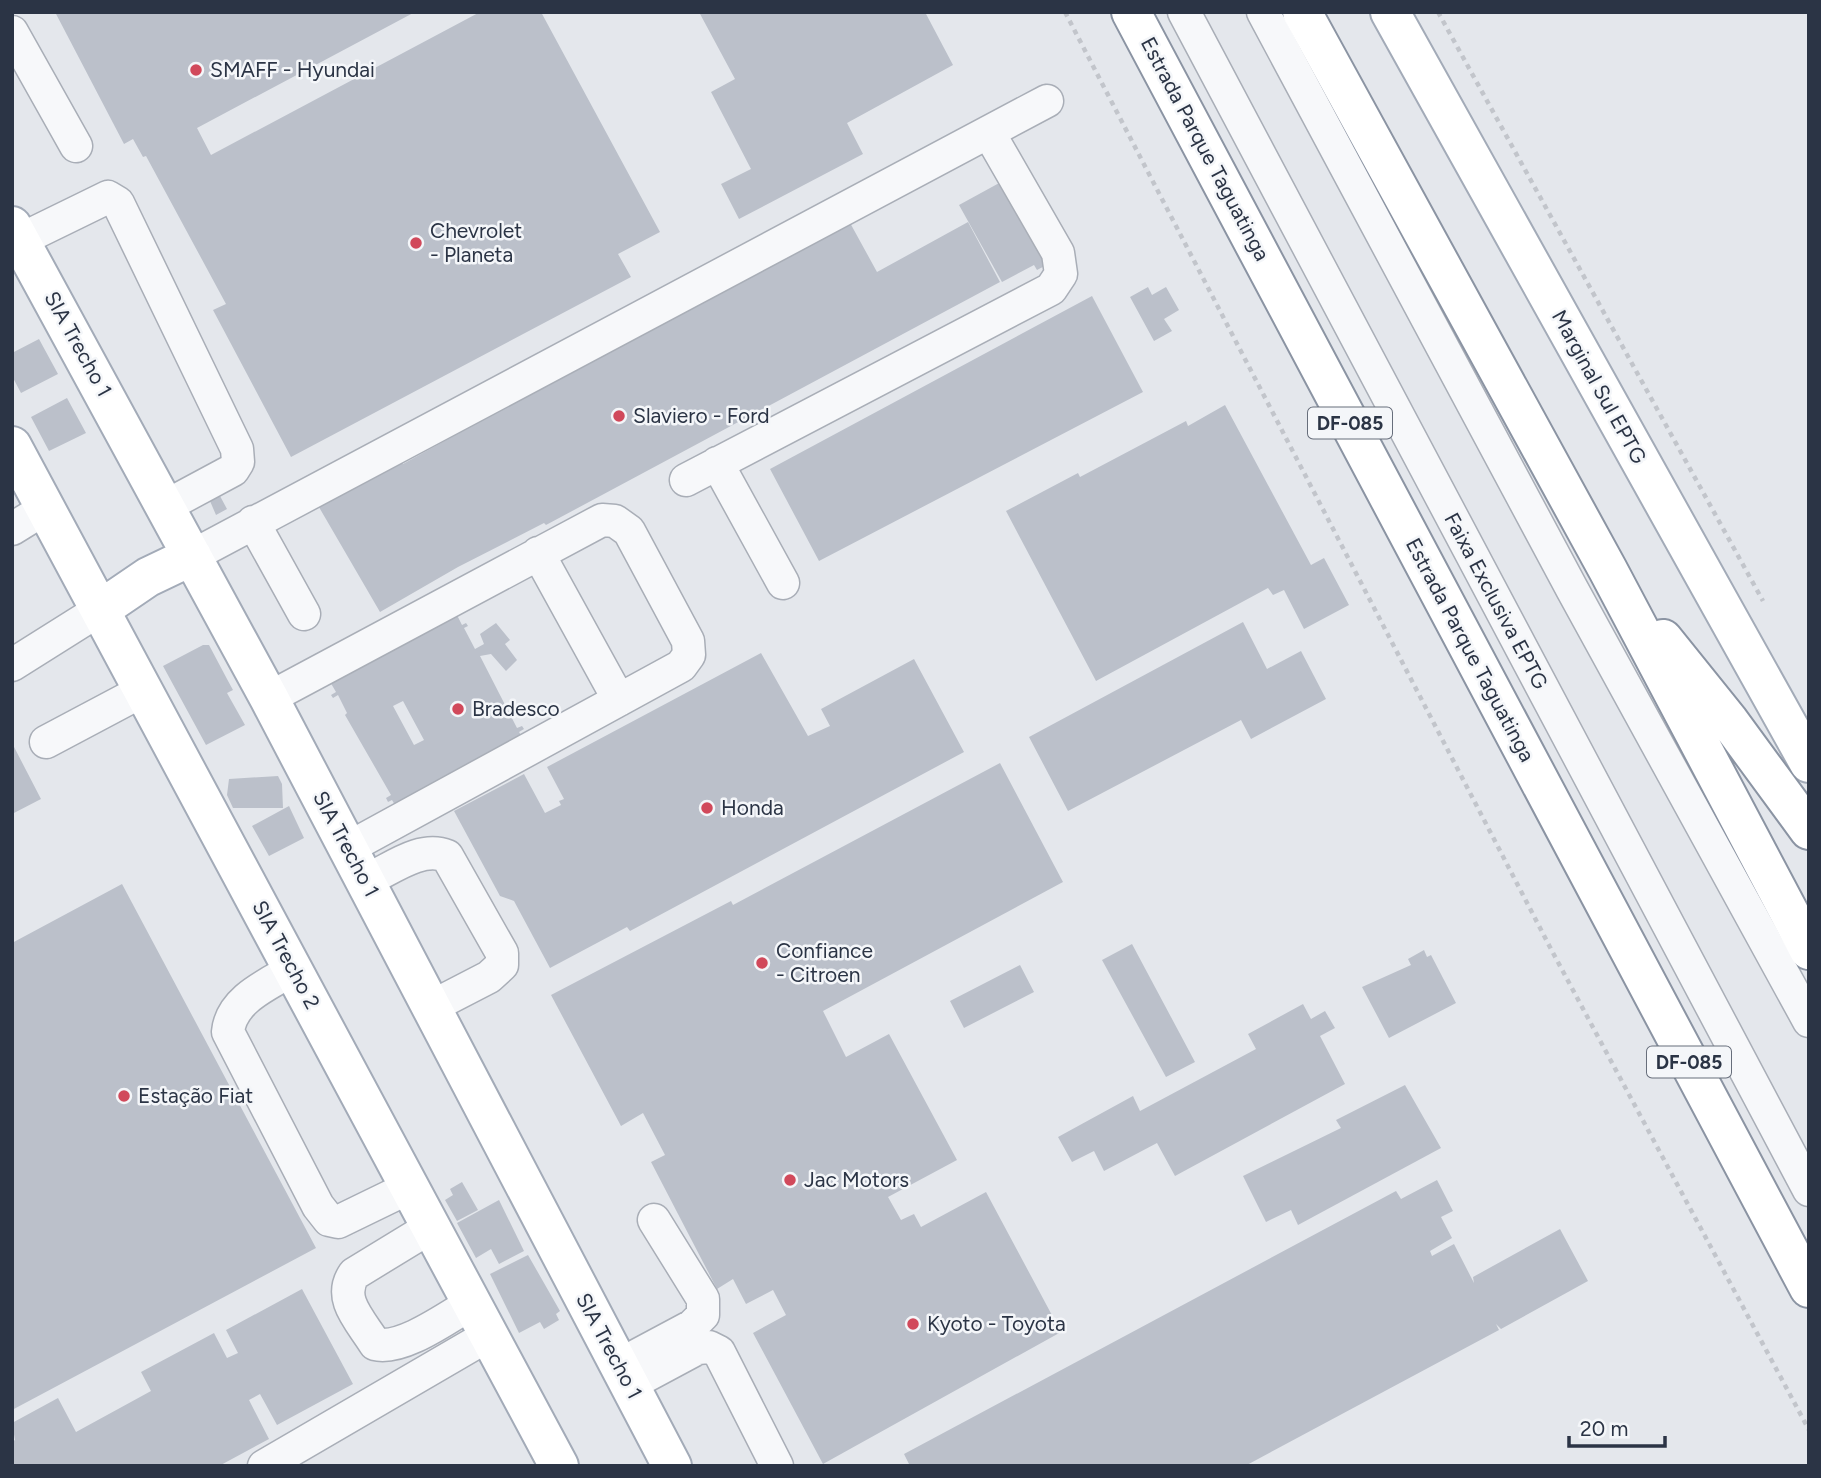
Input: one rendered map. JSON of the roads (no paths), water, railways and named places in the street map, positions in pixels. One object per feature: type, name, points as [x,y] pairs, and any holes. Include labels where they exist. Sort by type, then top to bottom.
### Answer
[{"type":"main road","name":"Estrada Parque Taguatinga","points":[[1131,12],[1809,1288]]},
{"type":"main road","points":[[1302,12],[1608,570],[1809,950]]},
{"type":"main road","name":"Marginal Sul EPTG","points":[[1390,12],[1809,763]]},
{"type":"main road","name":"SIA Trecho 1","points":[[16,233],[166,506],[672,1466]]},
{"type":"main road","name":"SIA Trecho 2","points":[[17,467],[46,508],[101,609],[559,1466]]},
{"type":"main road","points":[[101,609],[148,576],[192,556]]},
{"type":"main road","points":[[1608,570],[1729,721],[1809,830]]},
{"type":"lane","name":"Faixa Exclusiva EPTG","points":[[1184,12],[1809,1190]]},
{"type":"lane","points":[[1263,12],[1572,590],[1809,1021]]},
{"type":"lane","points":[[12,32],[76,146]]},
{"type":"lane","points":[[192,556],[1047,101]]},
{"type":"lane","points":[[686,480],[1051,289],[1061,274],[1058,253],[989,133]]},
{"type":"lane","points":[[16,233],[108,197],[118,203],[237,449],[238,462],[233,470],[166,506]]},
{"type":"lane","points":[[717,463],[783,583]]},
{"type":"lane","points":[[12,529],[46,508]]},
{"type":"lane","points":[[268,698],[602,520],[615,521],[629,531],[688,640],[689,655],[681,666],[619,699],[356,864]]},
{"type":"lane","points":[[253,522],[304,614]]},
{"type":"lane","points":[[538,553],[619,699]]},
{"type":"lane","points":[[12,665],[101,609]]},
{"type":"lane","points":[[46,742],[144,690]]},
{"type":"lane","points":[[356,864],[434,851],[447,856],[502,953],[502,965],[489,977],[432,1007]]},
{"type":"lane","points":[[294,969],[258,990],[239,1006],[230,1017],[229,1032],[318,1206],[329,1220],[338,1222],[410,1187]]},
{"type":"lane","points":[[624,1375],[692,1326],[703,1315],[703,1300],[654,1220]]},
{"type":"lane","points":[[431,1227],[354,1274],[346,1286],[346,1296],[375,1344],[385,1347],[481,1319]]},
{"type":"lane","points":[[264,1466],[296,1458],[481,1319]]},
{"type":"lane","points":[[624,1375],[698,1348],[709,1347],[719,1352],[777,1466]]},
{"type":"place","name":"SMAFF - Hyundai","points":[[196,70]]},
{"type":"place","name":"Chevrolet - Planeta","points":[[416,243]]},
{"type":"place","name":"Slaviero - Ford","points":[[619,416]]},
{"type":"place","name":"Bradesco","points":[[458,709]]},
{"type":"place","name":"Honda","points":[[707,808]]},
{"type":"place","name":"Confiance - Citroen","points":[[762,963]]},
{"type":"place","name":"Estação Fiat","points":[[124,1096]]},
{"type":"place","name":"Jac Motors","points":[[790,1180]]},
{"type":"place","name":"Kyoto - Toyota","points":[[913,1324]]}]
